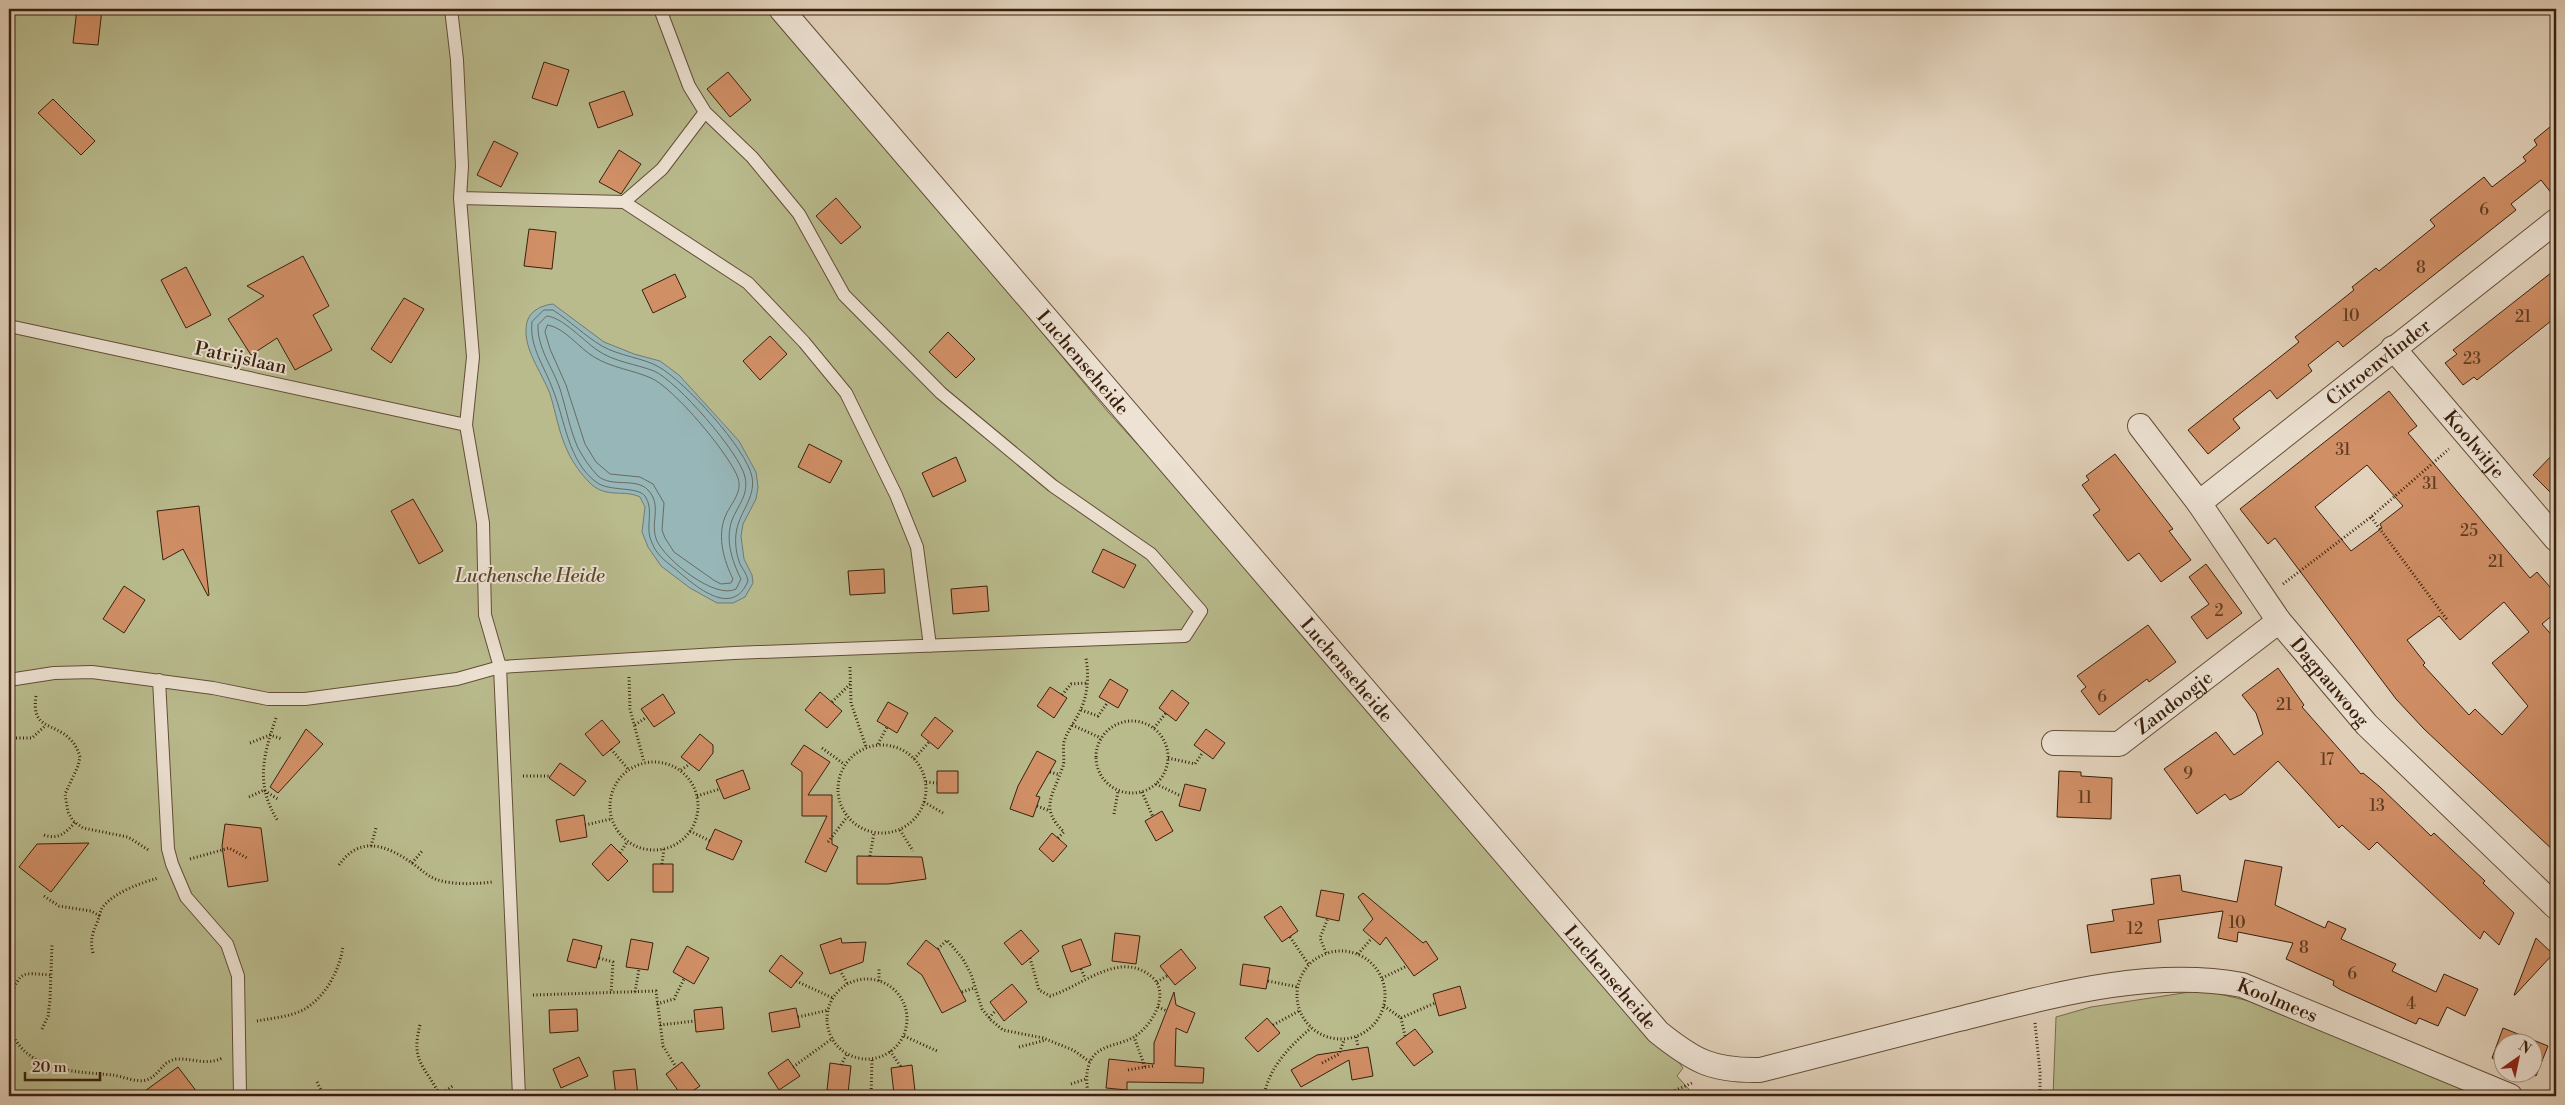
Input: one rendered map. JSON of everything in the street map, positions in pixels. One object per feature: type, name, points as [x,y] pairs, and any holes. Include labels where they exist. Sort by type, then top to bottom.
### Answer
[{"type":"street","name":"Luchenseheide","points":[[782,9],[1658,1032],[1680,1050],[1712,1067],[1734,1070],[1760,1070],[2032,1000]]},
{"type":"street","name":"Citroenvlinder","points":[[2199,503],[2556,220]]},
{"type":"street","name":"Koolwitje","points":[[2393,348],[2556,539]]},
{"type":"street","name":"Dagpauwoog","points":[[2140,426],[2199,503],[2279,621],[2367,724],[2556,907]]},
{"type":"street","name":"Zandoogje","points":[[2054,743],[2119,744],[2279,621]]},
{"type":"street","name":"Koolmees","points":[[2032,1000],[2142,980],[2209,979],[2242,985],[2510,1096]]},
{"type":"lane","points":[[451,9],[457,60],[461,137],[460,198],[473,357],[466,426],[483,523],[485,616],[500,667],[519,1096]]},
{"type":"lane","points":[[9,680],[40,675],[92,672],[160,680],[268,699],[305,699],[457,679],[500,667],[849,648],[1185,636],[1201,611],[1151,554],[1053,486],[934,386],[844,294],[799,214],[752,157],[705,112],[689,86],[660,9]]},
{"type":"lane","points":[[624,202],[662,168],[705,112]]},
{"type":"lane","points":[[460,198],[624,202],[748,283],[804,342],[846,393],[896,495],[917,547],[930,646]]},
{"type":"lane","name":"Patrijslaan","points":[[9,326],[466,426]]},
{"type":"lane","points":[[160,680],[170,858],[176,877],[186,897],[227,944],[234,959],[238,976],[240,1096]]},
{"type":"path","points":[[2262,598],[2299,574],[2371,517],[2466,434]]},
{"type":"path","points":[[2371,517],[2448,621]]},
{"type":"path","points":[[1058,838],[1064,832],[1050,816],[1051,795],[1063,768],[1063,744],[1081,710],[1087,683],[1088,673],[1084,640]]},
{"type":"path","points":[[849,648],[851,703],[866,747]]},
{"type":"path","points":[[628,659],[630,709],[644,762]]},
{"type":"path","points":[[40,675],[35,698],[38,718],[45,726],[70,738],[80,757],[78,766],[65,794],[68,812],[75,822],[94,831],[128,837],[154,854],[170,858],[193,859],[229,848],[247,858]]},
{"type":"path","points":[[1062,695],[1071,684],[1087,683]]},
{"type":"path","points":[[832,702],[850,684]]},
{"type":"path","points":[[268,699],[276,716],[264,754],[264,790],[269,806],[278,821]]},
{"type":"path","points":[[1081,710],[1098,716],[1108,702]]},
{"type":"path","points":[[1154,728],[1166,714]]},
{"type":"path","points":[[634,725],[647,717]]},
{"type":"path","points":[[1133,721],[1154,728],[1167,747],[1168,758],[1166,770],[1156,784],[1142,792],[1118,791],[1107,784],[1100,774],[1096,762],[1096,750],[1101,738],[1109,729],[1120,722],[1133,721]]},
{"type":"path","points":[[1072,725],[1101,738]]},
{"type":"path","points":[[16,738],[32,738],[45,726]]},
{"type":"path","points":[[878,744],[887,727]]},
{"type":"path","points":[[250,743],[270,735],[282,739]]},
{"type":"path","points":[[914,759],[929,742]]},
{"type":"path","points":[[878,744],[895,746],[914,759],[919,765],[926,782],[924,802],[913,821],[900,830],[885,834],[874,833],[858,826],[847,817],[840,805],[837,791],[839,777],[844,764],[854,754],[866,747],[878,744]]},
{"type":"path","points":[[822,748],[844,764]]},
{"type":"path","points":[[611,749],[628,770]]},
{"type":"path","points":[[1168,758],[1195,764],[1203,752]]},
{"type":"path","points":[[644,762],[667,763],[681,770],[691,782],[697,796],[698,811],[690,831],[678,842],[664,848],[642,849],[627,842],[619,834],[609,808],[611,794],[616,781],[628,770],[644,762]]},
{"type":"path","points":[[681,770],[690,764]]},
{"type":"path","points":[[1050,772],[1060,775]]},
{"type":"path","points":[[504,776],[551,776]]},
{"type":"path","points":[[926,782],[937,783]]},
{"type":"path","points":[[1156,784],[1182,796]]},
{"type":"path","points":[[697,796],[720,789]]},
{"type":"path","points":[[249,797],[264,790]]},
{"type":"path","points":[[264,790],[278,800]]},
{"type":"path","points":[[1114,814],[1118,791]]},
{"type":"path","points":[[1142,792],[1153,817]]},
{"type":"path","points":[[924,802],[943,813]]},
{"type":"path","points":[[833,806],[840,805]]},
{"type":"path","points":[[1037,806],[1050,811]]},
{"type":"path","points":[[828,842],[847,817]]},
{"type":"path","points":[[586,825],[612,819]]},
{"type":"path","points":[[44,835],[52,838],[59,836],[75,822]]},
{"type":"path","points":[[371,846],[376,828]]},
{"type":"path","points":[[900,830],[913,852]]},
{"type":"path","points":[[690,831],[710,841]]},
{"type":"path","points":[[870,856],[874,833]]},
{"type":"path","points":[[620,853],[627,842]]},
{"type":"path","points":[[339,865],[346,856],[357,848],[371,846],[380,847],[412,863],[439,880],[477,884],[496,881],[509,876]]},
{"type":"path","points":[[662,864],[664,848]]},
{"type":"path","points":[[412,863],[423,850]]},
{"type":"path","points":[[93,953],[91,938],[102,908],[142,883],[176,877]]},
{"type":"path","points":[[44,896],[59,906],[91,911],[100,916]]},
{"type":"path","points":[[1326,953],[1320,938],[1328,918]]},
{"type":"path","points":[[1290,937],[1309,965]]},
{"type":"path","points":[[1358,954],[1372,938]]},
{"type":"path","points":[[938,950],[947,940],[956,949],[971,974],[982,1009],[1003,1030],[1046,1040],[1073,1050],[1090,1062]]},
{"type":"path","points":[[42,1029],[48,1016],[52,944]]},
{"type":"path","points":[[9,1027],[19,1046],[42,1063],[75,1073],[110,1075],[141,1081],[151,1078],[166,1062],[175,1059],[215,1061],[223,1057],[233,1032],[239,1026],[302,1010],[321,995],[337,971],[343,946]]},
{"type":"path","points":[[1340,951],[1358,954],[1368,960],[1385,985],[1384,1006],[1381,1016],[1372,1028],[1356,1037],[1344,1040],[1330,1039],[1311,1028],[1299,1011],[1296,998],[1298,987],[1304,970],[1326,953],[1340,951]]},
{"type":"path","points":[[599,958],[612,962],[611,993]]},
{"type":"path","points":[[1030,958],[1039,990],[1050,996],[1063,993],[1085,978],[1124,968],[1146,972],[1157,982],[1161,995],[1158,1007],[1141,1032],[1134,1037],[1100,1050],[1090,1062],[1086,1079],[1088,1096]]},
{"type":"path","points":[[1124,963],[1124,968]]},
{"type":"path","points":[[1382,978],[1407,966]]},
{"type":"path","points":[[879,968],[879,981]]},
{"type":"path","points":[[1081,968],[1085,978]]},
{"type":"path","points":[[635,992],[639,969]]},
{"type":"path","points":[[840,970],[848,985]]},
{"type":"path","points":[[9,997],[17,978],[23,975],[51,975]]},
{"type":"path","points":[[1157,982],[1167,976]]},
{"type":"path","points":[[657,1004],[674,999],[684,979]]},
{"type":"path","points":[[865,980],[879,981],[891,987],[900,997],[906,1010],[907,1023],[904,1036],[890,1052],[872,1059],[859,1058],[847,1054],[832,1038],[828,1023],[829,1010],[833,998],[848,985],[865,980]]},
{"type":"path","points":[[796,981],[833,998]]},
{"type":"path","points":[[1268,981],[1298,987]]},
{"type":"path","points":[[962,992],[974,988]]},
{"type":"path","points":[[515,996],[656,991],[664,1046],[676,1066]]},
{"type":"path","points":[[2032,1000],[2040,1072],[2040,1096]]},
{"type":"path","points":[[1401,1018],[1435,1003]]},
{"type":"path","points":[[1384,1006],[1401,1018],[1406,1036]]},
{"type":"path","points":[[1158,1007],[1167,1011]]},
{"type":"path","points":[[798,1017],[829,1010]]},
{"type":"path","points":[[989,1018],[996,1010]]},
{"type":"path","points":[[1273,1025],[1299,1011]]},
{"type":"path","points":[[660,1025],[695,1021]]},
{"type":"path","points":[[420,1025],[416,1047],[418,1056],[422,1067],[440,1096]]},
{"type":"path","points":[[1264,1096],[1275,1066],[1291,1046],[1311,1028]]},
{"type":"path","points":[[904,1036],[937,1051]]},
{"type":"path","points":[[1134,1037],[1145,1067]]},
{"type":"path","points":[[1356,1037],[1358,1046]]},
{"type":"path","points":[[793,1067],[832,1038]]},
{"type":"path","points":[[1020,1047],[1046,1040]]},
{"type":"path","points":[[1322,1063],[1339,1054],[1344,1040]]},
{"type":"path","points":[[890,1052],[902,1067]]},
{"type":"path","points":[[841,1065],[847,1054]]},
{"type":"path","points":[[871,1096],[872,1059]]},
{"type":"path","points":[[1128,1070],[1154,1066]]},
{"type":"path","points":[[1071,1084],[1086,1079]]},
{"type":"path","points":[[317,1082],[324,1096]]},
{"type":"path","points":[[419,1095],[440,1096],[454,1085]]},
{"type":"green space","name":"Luchensche Heide","points":[[9,9],[766,9],[1011,295],[1108,412],[1273,593],[1677,1060],[1683,1068],[1677,1076],[1695,1096],[9,1096]]},
{"type":"green space","points":[[2203,990],[2253,1002],[2481,1096],[2053,1096],[2056,1017],[2091,1007]]},
{"type":"water","points":[[553,304],[604,342],[634,354],[660,361],[679,375],[739,441],[756,472],[758,487],[756,499],[743,524],[741,536],[744,559],[752,575],[753,583],[745,597],[733,603],[717,603],[690,588],[661,566],[648,547],[642,532],[645,507],[640,497],[602,491],[590,483],[580,472],[565,445],[550,394],[533,359],[527,341],[527,322],[531,314],[541,307]]},
{"type":"building","points":[[77,9],[102,9],[98,45],[73,43]]},
{"type":"building","points":[[544,62],[569,70],[557,106],[532,98]]},
{"type":"building","points":[[728,72],[751,100],[730,117],[707,89]]},
{"type":"building","points":[[624,91],[633,115],[598,128],[589,103]]},
{"type":"building","points":[[53,99],[95,141],[81,155],[38,113]]},
{"type":"building","points":[[2556,122],[2556,199],[2541,180],[2511,204],[2516,210],[2343,347],[2338,341],[2308,365],[2312,371],[2277,399],[2270,390],[2233,419],[2240,428],[2208,454],[2188,430],[2299,342],[2295,337],[2354,290],[2352,287],[2376,268],[2379,271],[2435,226],[2430,220],[2484,177],[2492,187],[2526,161],[2523,157],[2537,145],[2534,140]]},
{"type":"building","points":[[494,141],[518,153],[501,187],[477,175]]},
{"type":"building","points":[[619,150],[641,164],[621,194],[599,182]]},
{"type":"building","points":[[836,198],[861,227],[841,244],[816,216]]},
{"type":"building","points":[[529,229],[556,232],[552,269],[524,266]]},
{"type":"building","points":[[303,256],[329,306],[313,315],[332,350],[295,370],[277,338],[251,355],[228,319],[264,296],[247,286]]},
{"type":"building","points":[[186,267],[211,315],[186,328],[161,280]]},
{"type":"building","points":[[2556,269],[2556,317],[2477,380],[2474,377],[2463,385],[2445,363],[2457,354],[2453,350]]},
{"type":"building","points":[[675,274],[686,297],[653,313],[642,290]]},
{"type":"building","points":[[404,298],[424,309],[391,363],[371,349]]},
{"type":"building","points":[[948,332],[975,359],[956,378],[929,352]]},
{"type":"building","points":[[770,336],[787,354],[760,380],[743,361]]},
{"type":"building","points":[[2389,391],[2417,426],[2408,433],[2530,578],[2537,572],[2556,594],[2556,612],[2542,624],[2556,640],[2556,853],[2424,729],[2396,699],[2275,538],[2268,544],[2240,509]],"holes":[[[2367,465],[2403,506],[2380,524],[2382,528],[2351,551],[2315,507]],[[2504,602],[2529,632],[2492,663],[2528,706],[2502,735],[2475,709],[2469,715],[2423,665],[2425,663],[2407,640],[2439,616],[2460,640]]]},
{"type":"building","points":[[809,444],[842,461],[830,483],[798,467]]},
{"type":"building","points":[[2556,451],[2556,498],[2533,475]]},
{"type":"building","points":[[2115,454],[2173,529],[2169,531],[2191,560],[2161,582],[2139,553],[2128,561],[2093,515],[2100,510],[2082,485],[2089,480],[2086,476]]},
{"type":"building","points":[[956,457],[966,481],[933,497],[922,473]]},
{"type":"building","points":[[413,499],[443,551],[419,564],[391,511]]},
{"type":"building","points":[[199,506],[208,596],[183,549],[163,560],[157,511]]},
{"type":"building","points":[[1103,549],[1136,565],[1124,588],[1092,572]]},
{"type":"building","points":[[2206,564],[2242,613],[2207,639],[2191,617],[2209,604],[2189,577]]},
{"type":"building","points":[[884,569],[885,593],[850,595],[848,571]]},
{"type":"building","points":[[124,586],[145,600],[124,633],[103,619]]},
{"type":"building","points":[[987,586],[989,611],[953,614],[951,589]]},
{"type":"building","points":[[2148,625],[2176,662],[2149,682],[2147,679],[2099,715],[2081,691],[2086,687],[2077,676]]},
{"type":"building","points":[[2278,668],[2304,705],[2302,707],[2361,774],[2363,773],[2380,787],[2431,836],[2434,833],[2485,881],[2483,883],[2514,913],[2499,945],[2484,931],[2480,939],[2377,842],[2369,850],[2342,825],[2339,828],[2278,761],[2242,794],[2230,800],[2225,794],[2197,814],[2164,769],[2216,732],[2234,755],[2263,734],[2256,713],[2242,695]]},
{"type":"building","points":[[1110,679],[1128,690],[1118,708],[1099,697]]},
{"type":"building","points":[[1050,687],[1067,698],[1054,718],[1037,706]]},
{"type":"building","points":[[1172,690],[1189,703],[1176,721],[1159,708]]},
{"type":"building","points":[[820,692],[842,711],[827,728],[805,710]]},
{"type":"building","points":[[663,694],[675,713],[654,727],[641,709]]},
{"type":"building","points":[[888,702],[908,713],[897,733],[877,721]]},
{"type":"building","points":[[935,717],[953,731],[938,749],[921,735]]},
{"type":"building","points":[[602,720],[620,742],[603,756],[585,734]]},
{"type":"building","points":[[306,729],[323,744],[278,793],[270,787]]},
{"type":"building","points":[[1206,729],[1225,743],[1213,759],[1194,745]]},
{"type":"building","points":[[700,734],[713,745],[713,753],[699,771],[681,757]]},
{"type":"building","points":[[804,745],[830,762],[808,795],[832,795],[832,844],[838,847],[826,872],[805,862],[827,816],[802,816],[802,772],[791,764]]},
{"type":"building","points":[[1037,751],[1056,761],[1036,796],[1040,797],[1033,817],[1010,809],[1018,786]]},
{"type":"building","points":[[560,763],[586,781],[574,796],[549,778]]},
{"type":"building","points":[[743,770],[750,789],[724,799],[716,780]]},
{"type":"building","points":[[937,771],[958,771],[958,793],[937,793]]},
{"type":"building","points":[[2059,771],[2081,772],[2081,776],[2112,778],[2111,819],[2057,817]]},
{"type":"building","points":[[1185,784],[1206,789],[1200,811],[1179,806]]},
{"type":"building","points":[[1162,811],[1173,831],[1156,841],[1145,821]]},
{"type":"building","points":[[584,815],[587,837],[560,842],[556,820]]},
{"type":"building","points":[[225,824],[261,828],[268,881],[228,887],[222,846]]},
{"type":"building","points":[[715,829],[742,841],[733,860],[706,849]]},
{"type":"building","points":[[1052,833],[1067,846],[1053,862],[1039,849]]},
{"type":"building","points":[[89,843],[51,892],[19,867],[37,844]]},
{"type":"building","points":[[611,844],[628,861],[608,881],[592,864]]},
{"type":"building","points":[[857,856],[922,857],[926,879],[888,884],[857,884]]},
{"type":"building","points":[[2245,860],[2282,867],[2275,905],[2325,928],[2328,921],[2346,929],[2341,939],[2396,964],[2392,971],[2436,992],[2444,974],[2478,989],[2465,1016],[2447,1007],[2438,1026],[2419,1018],[2416,1024],[2341,990],[2333,985],[2334,981],[2286,959],[2293,943],[2238,932],[2237,942],[2218,938],[2223,911],[2158,920],[2161,942],[2091,953],[2087,925],[2114,921],[2112,910],[2154,904],[2151,879],[2180,875],[2182,891],[2237,902]]},
{"type":"building","points":[[653,864],[673,864],[673,892],[653,892]]},
{"type":"building","points":[[1321,890],[1344,894],[1339,921],[1316,916]]},
{"type":"building","points":[[1363,893],[1423,943],[1426,941],[1438,959],[1414,976],[1386,937],[1380,945],[1363,930],[1373,919],[1358,897]]},
{"type":"building","points":[[1281,906],[1298,931],[1282,942],[1264,917]]},
{"type":"building","points":[[1021,930],[1039,951],[1022,965],[1004,943]]},
{"type":"building","points":[[1115,933],[1140,936],[1136,964],[1112,961]]},
{"type":"building","points":[[841,938],[842,943],[866,942],[863,962],[830,974],[820,945]]},
{"type":"building","points":[[2536,938],[2553,954],[2514,995]]},
{"type":"building","points":[[573,939],[602,946],[596,968],[567,961]]},
{"type":"building","points":[[631,939],[653,943],[648,970],[626,967]]},
{"type":"building","points":[[1081,939],[1091,965],[1071,972],[1062,946]]},
{"type":"building","points":[[926,940],[939,950],[966,1001],[942,1013],[922,975],[907,964]]},
{"type":"building","points":[[687,946],[709,958],[694,984],[673,972]]},
{"type":"building","points":[[1181,949],[1196,968],[1175,985],[1160,966]]},
{"type":"building","points":[[781,955],[803,973],[791,988],[769,971]]},
{"type":"building","points":[[1243,964],[1270,968],[1266,989],[1240,985]]},
{"type":"building","points":[[1012,984],[1027,1002],[1004,1021],[990,1002]]},
{"type":"building","points":[[1460,986],[1466,1008],[1439,1016],[1433,994]]},
{"type":"building","points":[[1174,992],[1176,1005],[1195,1013],[1187,1033],[1176,1028],[1175,1066],[1204,1068],[1203,1083],[1127,1082],[1127,1090],[1106,1088],[1109,1059],[1154,1064],[1154,1043]]},
{"type":"building","points":[[722,1007],[724,1029],[696,1032],[694,1010]]},
{"type":"building","points":[[796,1008],[800,1027],[772,1032],[769,1013]]},
{"type":"building","points":[[577,1009],[578,1031],[550,1033],[549,1010]]},
{"type":"building","points":[[1267,1018],[1280,1033],[1258,1052],[1245,1038]]},
{"type":"building","points":[[2503,1028],[2513,1032],[2502,1032]]},
{"type":"building","points":[[1415,1029],[1433,1052],[1414,1066],[1396,1043]]},
{"type":"building","points":[[2542,1044],[2548,1046],[2542,1061]]},
{"type":"building","points":[[1368,1047],[1373,1076],[1352,1080],[1349,1060],[1301,1087],[1291,1070],[1317,1055]]},
{"type":"building","points":[[579,1057],[588,1076],[561,1088],[553,1069]]},
{"type":"building","points":[[788,1059],[800,1076],[779,1090],[768,1073]]},
{"type":"building","points":[[682,1062],[700,1086],[685,1096],[682,1096],[666,1074]]},
{"type":"building","points":[[830,1063],[851,1066],[848,1093],[827,1090]]},
{"type":"building","points":[[912,1065],[915,1091],[894,1094],[891,1068]]},
{"type":"building","points":[[178,1067],[200,1096],[138,1096]]},
{"type":"building","points":[[635,1069],[638,1096],[616,1096],[613,1071]]}]
